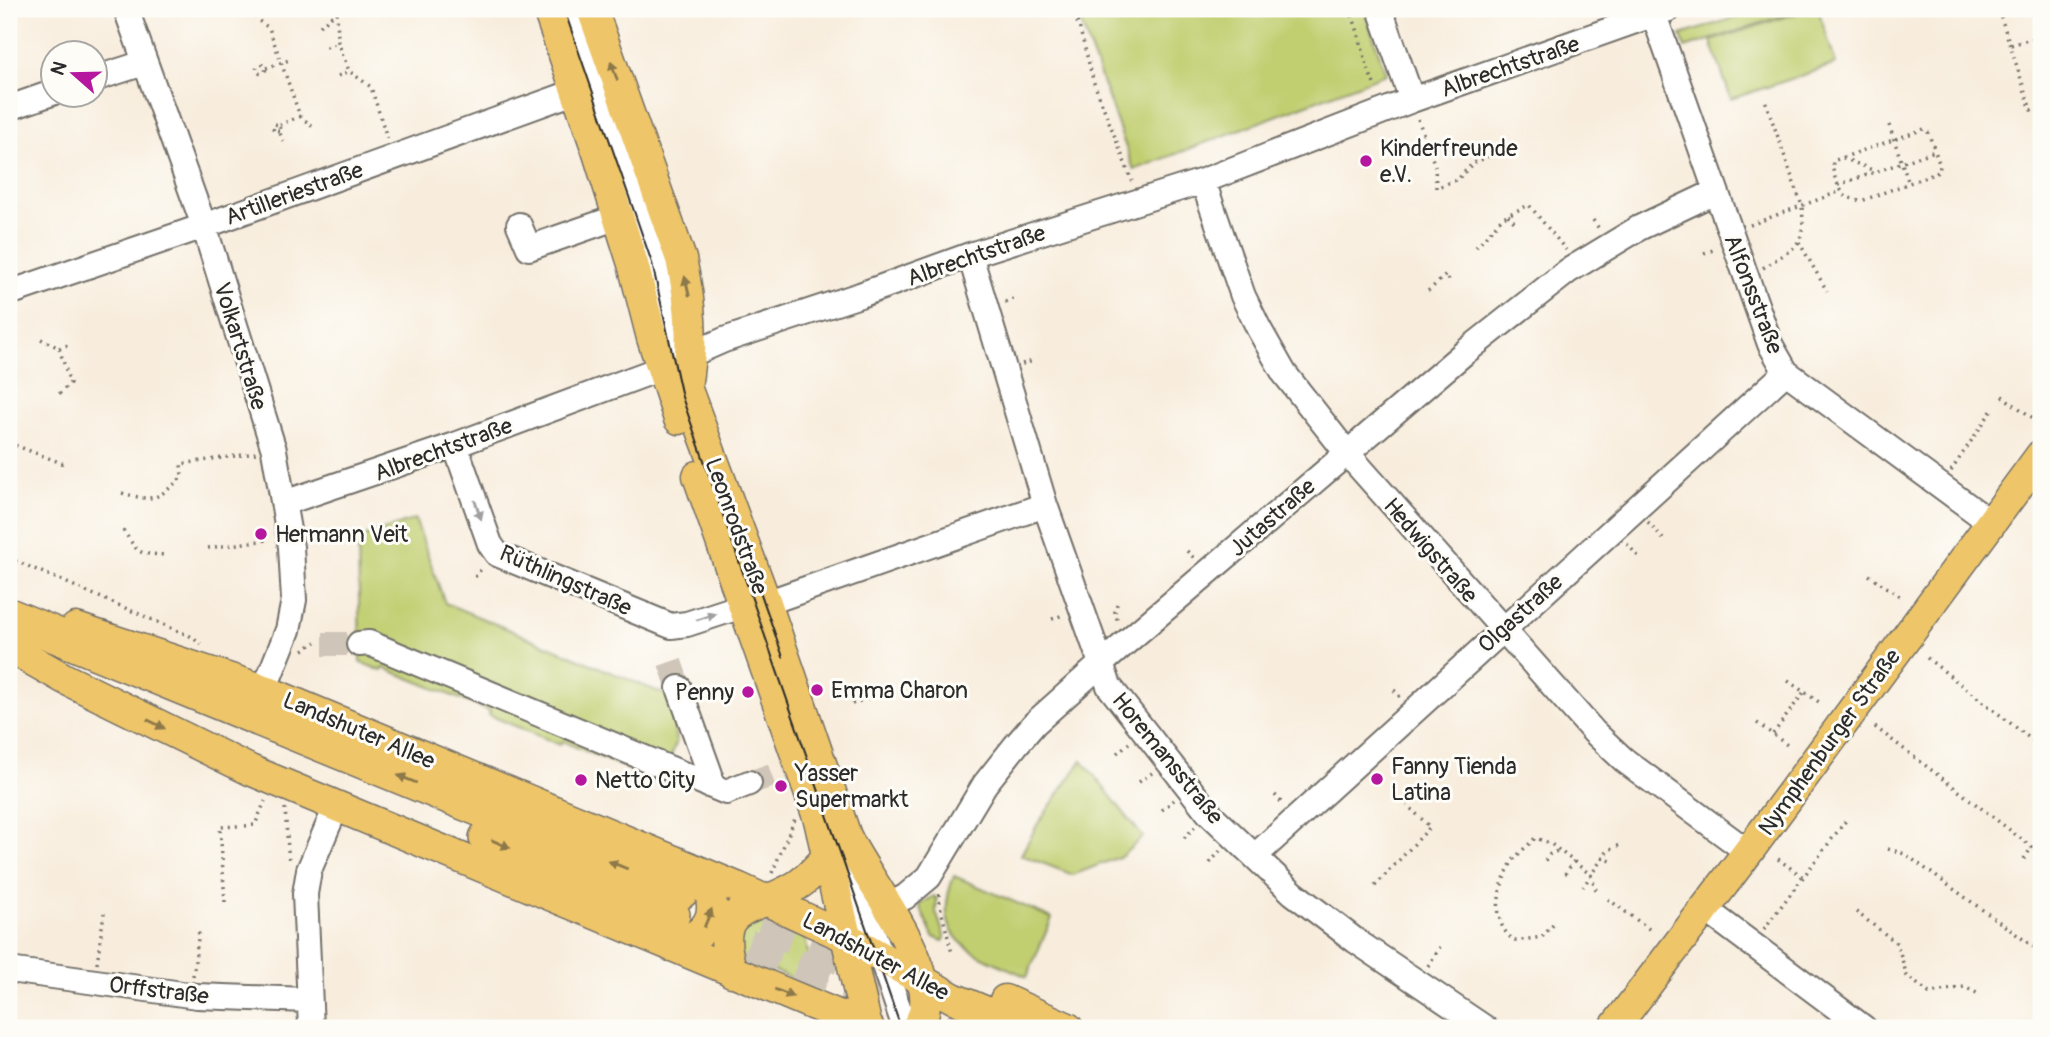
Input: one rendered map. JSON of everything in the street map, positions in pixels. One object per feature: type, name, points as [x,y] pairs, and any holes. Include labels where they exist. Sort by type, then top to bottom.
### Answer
[{"type":"highway","name":"Landshuter Allee","points":[[9,615],[681,906]]},
{"type":"highway","name":"Landshuter Allee","points":[[9,639],[681,906]]},
{"type":"main road","name":"Leonrodstraße","points":[[548,9],[618,217],[679,369],[819,820],[919,970],[925,1013],[916,1028]]},
{"type":"main road","name":"Leonrodstraße","points":[[592,9],[681,258],[690,299],[679,369]]},
{"type":"main road","name":"Nymphenburger Straße","points":[[1614,1028],[1748,852],[2041,455]]},
{"type":"main road","name":"Landshuter Allee","points":[[9,615],[33,614],[264,690],[681,906],[732,972],[868,1028]]},
{"type":"main road","name":"Landshuter Allee","points":[[9,647],[15,653],[174,734],[336,807],[681,906],[769,888],[796,886],[841,854]]},
{"type":"main road","name":"Leonrodstraße","points":[[841,854],[845,937],[868,1028]]},
{"type":"main road","name":"Landshuter Allee","points":[[769,888],[881,957],[1068,1028]]},
{"type":"main road","name":"Landshuter Allee","points":[[732,972],[725,942],[729,925],[738,912],[769,888]]},
{"type":"main road","name":"Landshuter Allee","points":[[919,970],[953,998],[1025,1028]]},
{"type":"street","name":"Volkartstraße","points":[[126,9],[204,226],[273,446],[293,568],[294,600],[288,630],[264,690]]},
{"type":"street","points":[[568,9],[625,165],[660,275],[682,397],[850,881],[874,901],[881,957],[905,1028]]},
{"type":"street","points":[[1380,9],[1412,100]]},
{"type":"street","name":"Albrechtstraße","points":[[284,503],[679,369],[724,340],[970,256],[1203,181],[1412,100],[1661,12]]},
{"type":"street","name":"Alfonsstraße","points":[[1661,12],[1715,192],[1770,344],[1786,372],[1991,523]]},
{"type":"street","points":[[108,75],[144,63]]},
{"type":"street","name":"Artilleriestraße","points":[[9,293],[204,226],[577,91]]},
{"type":"street","points":[[9,108],[38,98]]},
{"type":"street","name":"Hedwigstraße","points":[[1203,181],[1233,270],[1259,329],[1284,373],[1347,453],[1594,732],[1624,760],[1748,852]]},
{"type":"street","name":"Jutastraße","points":[[874,901],[905,897],[929,877],[985,784],[1035,723],[1464,353],[1575,266],[1639,228],[1715,192]]},
{"type":"street","points":[[519,225],[529,248],[618,217]]},
{"type":"street","name":"Horemansstraße","points":[[970,256],[1045,505],[1110,686],[1208,812],[1318,914],[1485,1028]]},
{"type":"street","name":"Olgastraße","points":[[1255,856],[1786,372]]},
{"type":"street","name":"Rüthlingstraße","points":[[456,445],[490,544],[497,554],[671,626],[754,605],[1045,505]]},
{"type":"street","points":[[359,644],[369,643],[726,792],[749,783]]},
{"type":"street","points":[[679,688],[710,774],[708,785]]},
{"type":"street","points":[[311,1028],[304,904],[306,882],[336,807]]},
{"type":"street","points":[[1705,909],[1864,1028]]},
{"type":"street","name":"Orffstraße","points":[[9,970],[190,995],[309,1000]]},
{"type":"path","points":[[254,9],[256,19],[269,28],[300,116],[314,128]]},
{"type":"path","points":[[320,26],[337,9]]},
{"type":"path","points":[[337,9],[338,43],[349,71],[371,86],[393,157]]},
{"type":"path","points":[[1071,9],[1079,26],[1094,83],[1139,201]]},
{"type":"path","points":[[1349,9],[1360,31],[1363,53],[1374,84]]},
{"type":"path","points":[[1991,9],[1999,11],[2031,110],[2041,106]]},
{"type":"path","points":[[2011,46],[2041,36]]},
{"type":"path","points":[[326,47],[338,43]]},
{"type":"path","points":[[266,68],[292,59]]},
{"type":"path","points":[[338,76],[349,71]]},
{"type":"path","points":[[1747,279],[1799,242],[1803,236],[1802,206],[1765,100]]},
{"type":"path","points":[[284,143],[279,128],[300,116]]},
{"type":"path","points":[[1889,125],[1909,184]]},
{"type":"path","points":[[1924,129],[1928,132],[1940,166],[1939,172],[1861,201],[1850,200],[1841,191],[1832,164],[1894,139],[1924,129]]},
{"type":"path","points":[[1422,130],[1435,166],[1436,188],[1458,179],[1473,163],[1488,157]]},
{"type":"path","points":[[1838,185],[1934,151]]},
{"type":"path","points":[[1842,158],[1877,172]]},
{"type":"path","points":[[1747,226],[1841,191]]},
{"type":"path","points":[[1476,247],[1508,214],[1529,205],[1565,249]]},
{"type":"path","points":[[1508,214],[1516,224]]},
{"type":"path","points":[[1799,242],[1827,292]]},
{"type":"path","points":[[1428,290],[1446,275],[1449,280]]},
{"type":"path","points":[[41,339],[60,348],[68,345]]},
{"type":"path","points":[[60,348],[70,383],[60,394]]},
{"type":"path","points":[[1020,365],[1034,361]]},
{"type":"path","points":[[2003,396],[2033,418]]},
{"type":"path","points":[[1948,475],[1992,410]]},
{"type":"path","points":[[9,443],[64,464]]},
{"type":"path","points":[[122,494],[147,500],[164,494],[182,477],[181,464],[254,453],[273,446]]},
{"type":"path","points":[[1647,521],[1663,539]]},
{"type":"path","points":[[123,530],[138,551],[149,555],[165,555]]},
{"type":"path","points":[[208,548],[267,540]]},
{"type":"path","points":[[1624,541],[1640,558]]},
{"type":"path","points":[[9,558],[190,636],[208,650]]},
{"type":"path","points":[[1869,575],[1901,597]]},
{"type":"path","points":[[300,655],[316,642]]},
{"type":"path","points":[[1927,658],[2041,747]]},
{"type":"path","points":[[1788,681],[1822,704]]},
{"type":"path","points":[[1773,734],[1804,692]]},
{"type":"path","points":[[852,704],[874,696]]},
{"type":"path","points":[[1757,723],[1790,747]]},
{"type":"path","points":[[1875,727],[2032,847],[2024,859]]},
{"type":"path","points":[[245,826],[255,825],[266,800]]},
{"type":"path","points":[[1375,886],[1430,827],[1407,805]]},
{"type":"path","points":[[285,808],[289,866]]},
{"type":"path","points":[[769,888],[797,813]]},
{"type":"path","points":[[1752,945],[1847,819]]},
{"type":"path","points":[[225,902],[220,827],[238,826]]},
{"type":"path","points":[[1553,925],[1542,937],[1515,941],[1505,934],[1497,909],[1500,890],[1513,860],[1535,838],[1550,843],[1591,875],[1596,890]]},
{"type":"path","points":[[1583,887],[1608,850],[1620,845]]},
{"type":"path","points":[[288,847],[296,846]]},
{"type":"path","points":[[1888,849],[1905,854],[2034,947]]},
{"type":"path","points":[[1545,860],[1550,854],[1560,850]]},
{"type":"path","points":[[1602,858],[1614,862]]},
{"type":"path","points":[[1778,859],[1803,877]]},
{"type":"path","points":[[1566,874],[1574,861]]},
{"type":"path","points":[[939,888],[940,906],[952,953]]},
{"type":"path","points":[[1608,899],[1653,932]]},
{"type":"path","points":[[1856,912],[1897,943],[1906,976],[1929,993],[1964,987],[1979,994]]},
{"type":"path","points":[[94,982],[104,913]]},
{"type":"path","points":[[190,995],[199,931]]},
{"type":"green space","points":[[1076,9],[1364,9],[1386,74],[1134,170]]},
{"type":"green space","points":[[1762,9],[1803,9],[1685,48],[1681,35]]},
{"type":"green space","points":[[1810,9],[1818,9],[1836,64],[1731,99],[1711,41]]},
{"type":"green space","points":[[415,519],[445,603],[671,697],[676,743],[661,783],[562,741],[560,745],[489,715],[490,711],[384,668],[382,671],[360,662],[358,539]]},
{"type":"green space","points":[[1082,760],[1143,837],[1122,856],[1073,875],[1021,855],[1037,825]]},
{"type":"green space","points":[[954,876],[1052,918],[1027,977],[975,953],[952,932],[947,917],[947,899]]},
{"type":"green space","points":[[934,896],[937,899],[936,912],[945,938],[943,941],[933,937],[919,905]]},
{"type":"green space","points":[[759,911],[802,924],[816,988],[742,958],[731,936]]},
{"type":"tunnel","points":[[323,644],[359,644]]},
{"type":"tunnel","points":[[670,662],[679,688]]},
{"type":"tunnel","points":[[749,783],[784,771]]},
{"type":"tunnel","points":[[711,904],[918,989]]},
{"type":"tunnel","points":[[698,926],[947,1028]]},
{"type":"tram line","points":[[564,9],[652,263],[682,397],[901,1028]]},
{"type":"tram line","points":[[738,528],[783,657]]},
{"type":"place","name":"Kinderfreunde e.V.","points":[[1366,161]]},
{"type":"place","name":"Hermann Veit","points":[[261,534]]},
{"type":"place","name":"Emma Charon","points":[[817,690]]},
{"type":"place","name":"Penny","points":[[748,692]]},
{"type":"place","name":"Fanny Tienda Latina","points":[[1377,779]]},
{"type":"place","name":"Netto City","points":[[581,780]]},
{"type":"place","name":"Yasser Supermarkt","points":[[781,786]]}]
